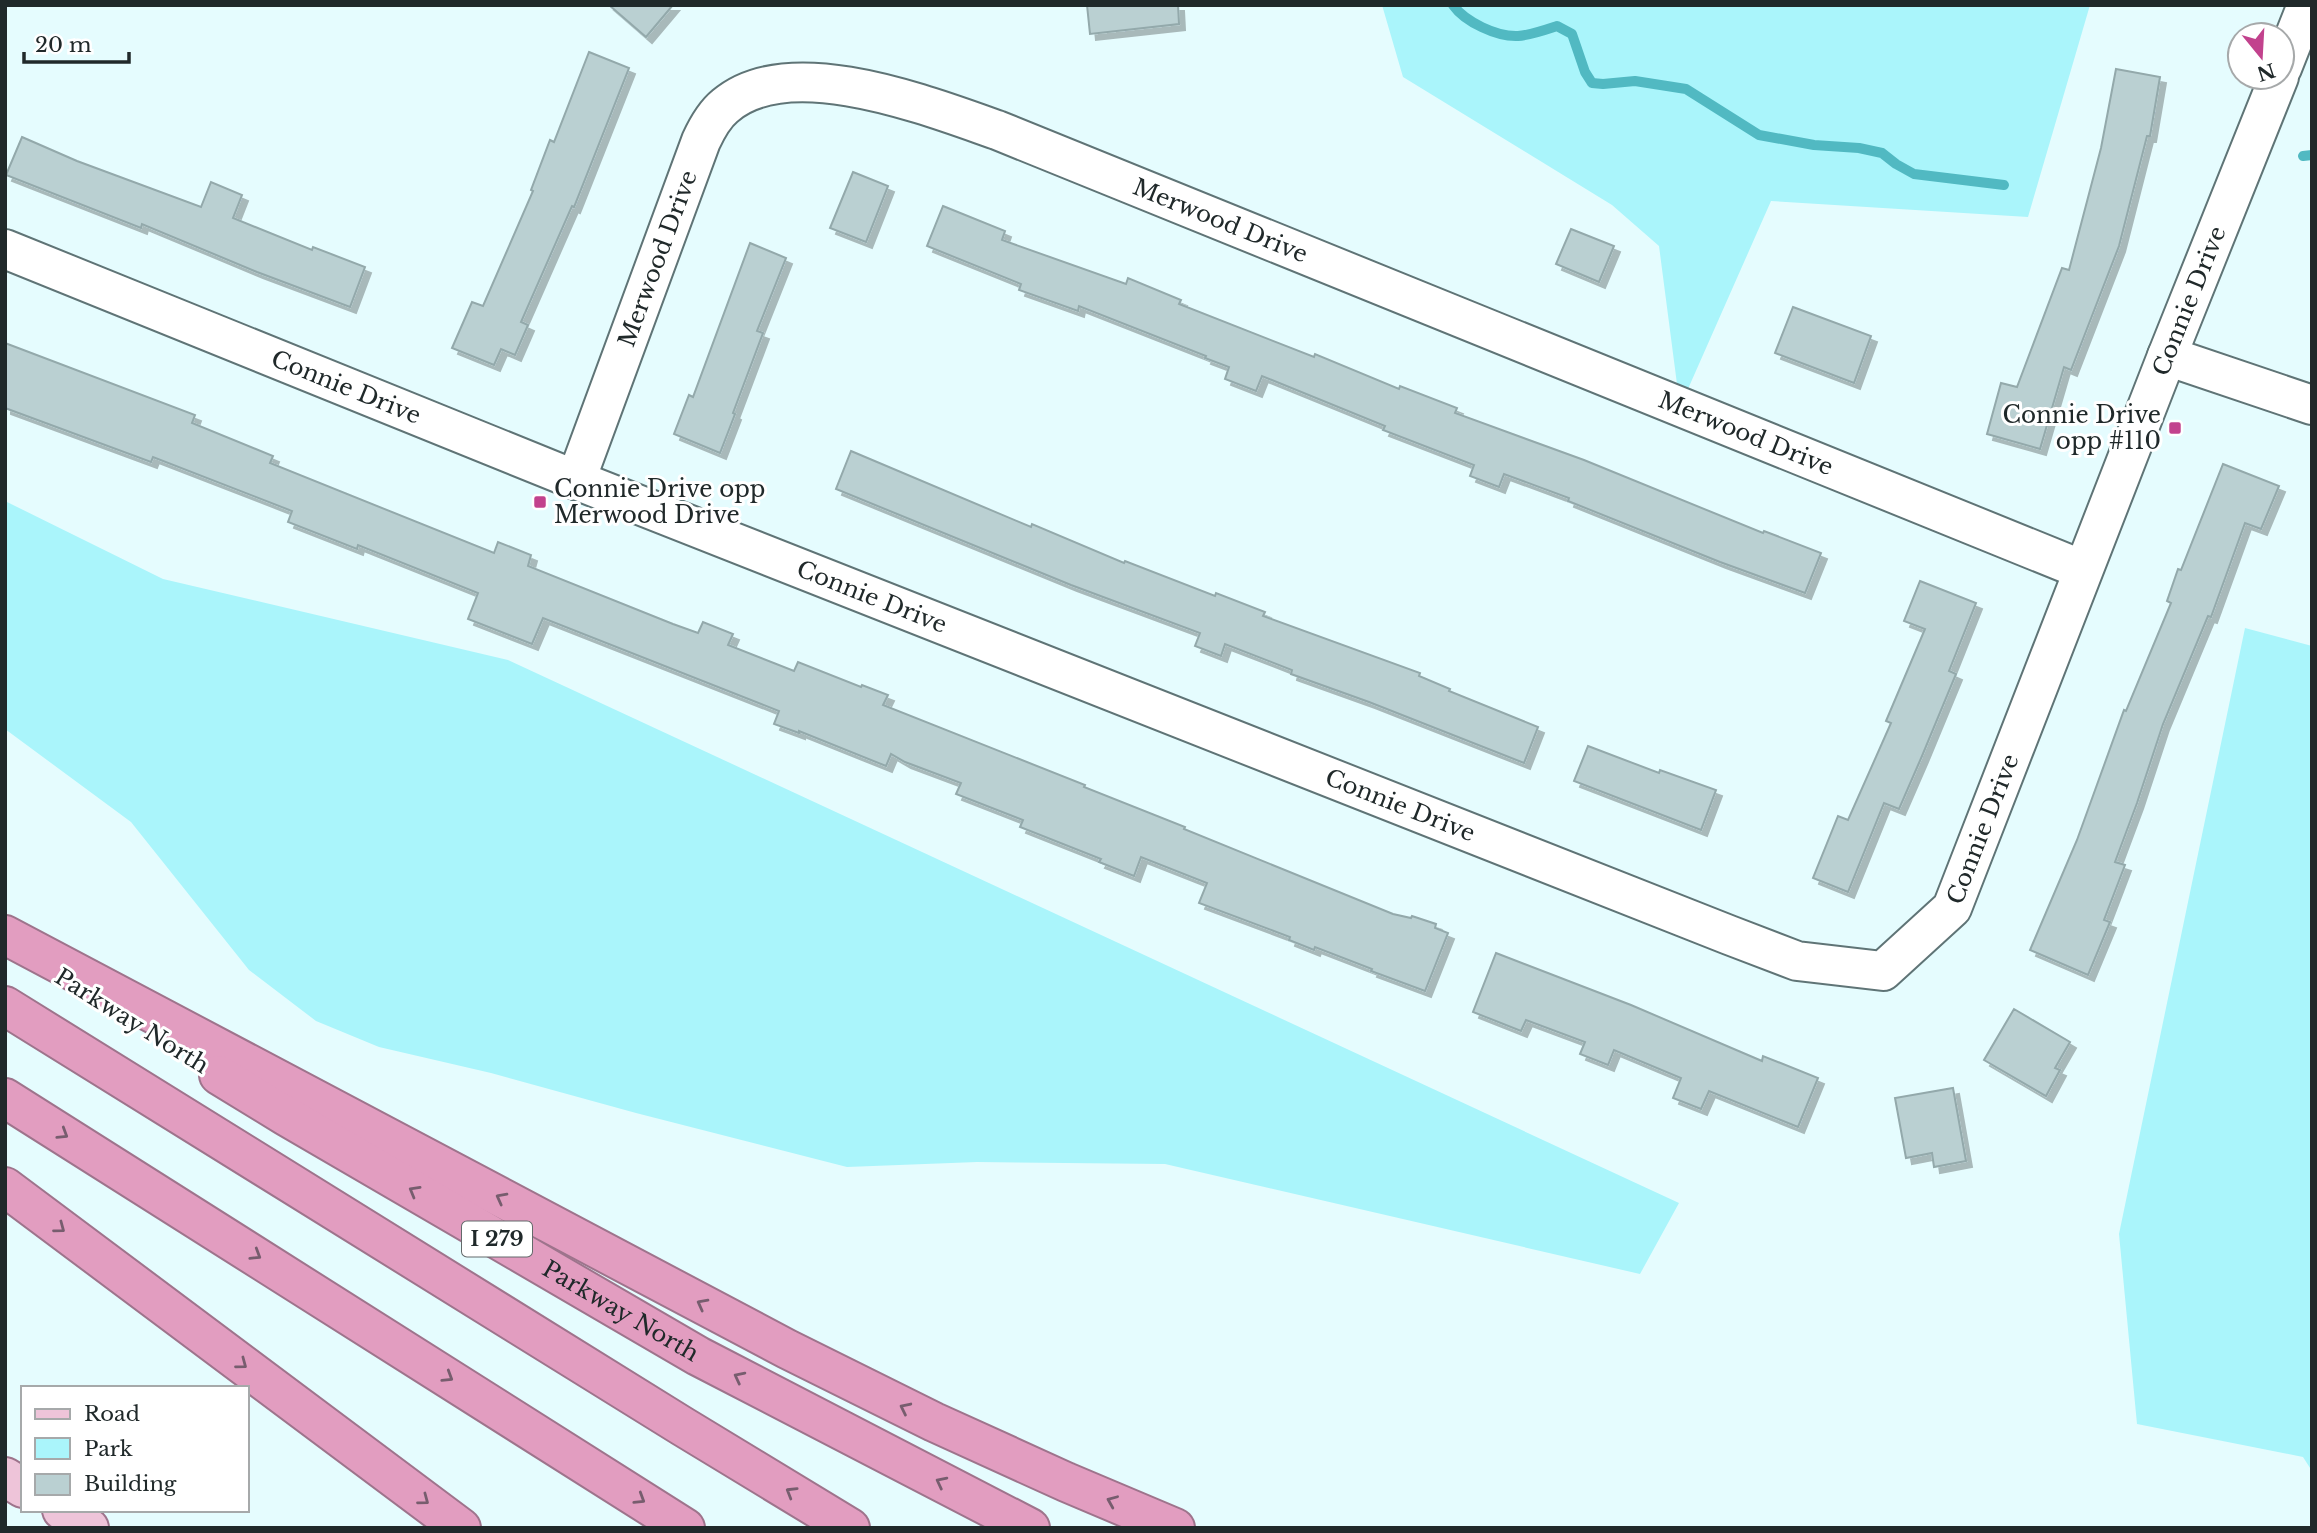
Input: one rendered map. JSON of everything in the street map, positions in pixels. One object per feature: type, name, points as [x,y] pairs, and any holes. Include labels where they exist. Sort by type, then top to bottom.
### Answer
[{"type":"highway","points":[[5,935],[787,1349],[934,1422],[1175,1528]]},
{"type":"highway","name":"Parkway North","points":[[5,943],[286,1116],[698,1356],[1030,1528]]},
{"type":"highway","points":[[5,1006],[850,1528]]},
{"type":"highway","points":[[5,1016],[798,1528]]},
{"type":"highway","points":[[5,1098],[685,1528]]},
{"type":"highway","points":[[5,1187],[461,1528]]},
{"type":"main road","points":[[5,1477],[21,1487]]},
{"type":"main road","points":[[65,1512],[89,1528]]},
{"type":"street","points":[[2296,33],[2307,5]]},
{"type":"street","name":"Merwood Drive","points":[[576,480],[701,141],[712,120],[725,105],[768,86],[831,84],[892,96],[997,130],[2083,570]]},
{"type":"street","name":"Connie Drive","points":[[5,249],[576,480],[1740,940],[1797,961],[1883,971],[1952,908],[2273,91]]},
{"type":"street","points":[[2167,356],[2312,405]]},
{"type":"green space","points":[[1382,5],[2090,5],[2028,217],[1771,201],[1680,407],[1659,246],[1612,205],[1403,77]]},
{"type":"green space","points":[[5,501],[163,579],[508,660],[1679,1203],[1640,1274],[1165,1164],[977,1162],[847,1167],[491,1073],[379,1047],[316,1021],[249,970],[131,822],[5,729]]},
{"type":"green space","points":[[2245,628],[2312,646],[2312,1471],[2303,1457],[2137,1424],[2119,1234]]},
{"type":"building","points":[[609,5],[673,5],[646,37]]},
{"type":"building","points":[[1087,5],[1178,5],[1179,24],[1090,34]]},
{"type":"building","points":[[589,52],[629,68],[574,207],[572,206],[521,322],[528,325],[515,355],[501,349],[494,365],[452,348],[472,302],[483,306],[533,191],[531,190],[550,140],[554,142]]},
{"type":"building","points":[[2116,69],[2160,77],[2150,136],[2147,136],[2119,246],[2071,370],[2064,367],[2040,449],[1987,434],[2001,383],[2017,387],[2062,268],[2069,270],[2101,148]]},
{"type":"building","points":[[22,137],[77,161],[201,207],[211,182],[242,195],[233,218],[312,250],[313,247],[365,267],[350,307],[142,224],[141,228],[6,175]]},
{"type":"building","points":[[853,172],[888,186],[866,242],[830,228]]},
{"type":"building","points":[[943,206],[1005,231],[1002,240],[1126,284],[1128,278],[1181,300],[1179,304],[1314,357],[1315,354],[1399,389],[1400,386],[1457,408],[1455,413],[1584,460],[1763,533],[1764,531],[1821,553],[1805,593],[1720,562],[1568,501],[1569,498],[1504,474],[1499,487],[1470,476],[1474,465],[1383,430],[1385,426],[1262,376],[1256,391],[1225,379],[1229,367],[1205,358],[1206,356],[1079,306],[1078,311],[1019,290],[1021,284],[927,246]]},
{"type":"building","points":[[1571,229],[1614,246],[1599,282],[1556,264]]},
{"type":"building","points":[[750,243],[786,258],[757,331],[763,333],[720,453],[674,434],[689,395],[693,397]]},
{"type":"building","points":[[1793,307],[1871,336],[1854,383],[1775,353]]},
{"type":"building","points":[[5,343],[195,415],[192,423],[273,456],[270,463],[494,553],[498,542],[531,555],[528,566],[673,624],[698,633],[703,622],[733,634],[728,645],[794,671],[798,662],[888,695],[883,705],[1085,785],[1084,787],[1185,827],[1184,829],[1393,914],[1412,916],[1436,924],[1435,928],[1448,933],[1425,991],[1199,903],[1207,883],[1141,857],[1134,876],[1099,862],[1101,859],[1020,827],[1023,820],[956,794],[961,783],[891,754],[886,766],[799,731],[774,724],[779,711],[543,618],[532,644],[468,619],[478,593],[358,545],[357,549],[288,522],[292,511],[153,457],[151,462],[5,408]]},
{"type":"building","points":[[851,451],[1031,527],[1032,524],[1124,563],[1125,561],[1215,596],[1216,593],[1265,612],[1263,616],[1420,673],[1419,676],[1450,689],[1449,691],[1538,727],[1524,763],[1291,674],[1292,670],[1225,644],[1221,656],[1195,646],[1200,633],[1071,585],[836,489]]},
{"type":"building","points":[[2223,464],[2279,486],[2261,529],[2245,523],[2211,617],[2208,616],[2163,724],[2115,862],[2125,865],[2104,920],[2110,922],[2088,975],[2030,950],[2077,840],[2124,710],[2126,711],[2171,603],[2167,601],[2178,569],[2181,570]]},
{"type":"building","points":[[1920,581],[1976,603],[1949,671],[1956,674],[1899,809],[1884,803],[1848,892],[1813,878],[1838,816],[1848,820],[1891,723],[1886,721],[1925,629],[1904,621]]},
{"type":"building","points":[[1588,746],[1659,773],[1660,770],[1716,790],[1701,830],[1574,781]]},
{"type":"building","points":[[1496,953],[1631,1005],[1762,1061],[1763,1056],[1818,1078],[1798,1127],[1709,1091],[1701,1109],[1673,1098],[1681,1078],[1614,1050],[1608,1065],[1580,1054],[1585,1042],[1526,1020],[1521,1031],[1473,1012]]},
{"type":"building","points":[[2014,1009],[2070,1042],[2055,1068],[2060,1070],[2046,1096],[1984,1060]]},
{"type":"building","points":[[1953,1088],[1966,1161],[1934,1167],[1932,1153],[1906,1158],[1895,1098]]},
{"type":"waterway","points":[[1453,5],[1473,23],[1501,34],[1523,35],[1557,26],[1572,34],[1585,72],[1592,83],[1635,81],[1686,89],[1759,135],[1814,145],[1859,148],[1882,153],[1914,174],[2004,185]]},
{"type":"waterway","points":[[2303,156],[2312,155]]},
{"type":"place","name":"Connie Drive opp #110","points":[[2175,428]]},
{"type":"place","name":"Connie Drive opp Merwood Drive","points":[[540,502]]}]
